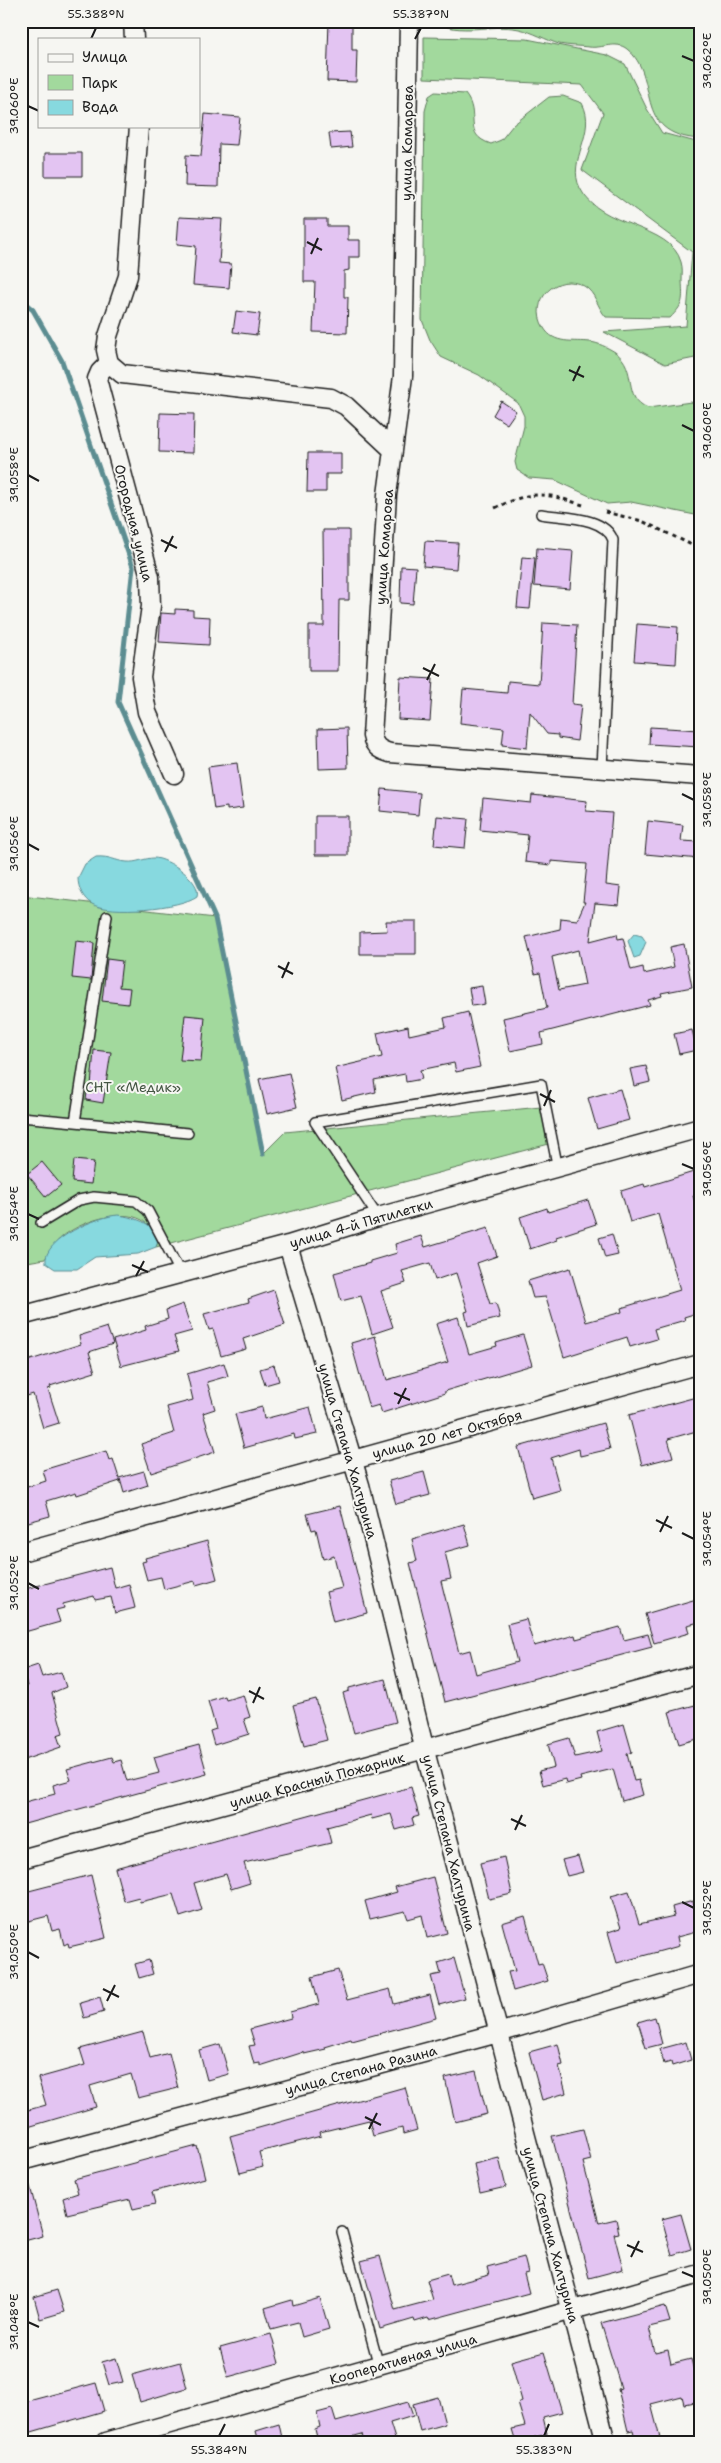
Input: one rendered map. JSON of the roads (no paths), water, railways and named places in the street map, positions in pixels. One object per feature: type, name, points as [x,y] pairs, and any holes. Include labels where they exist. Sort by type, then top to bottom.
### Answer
[{"type":"street","points":[[133,21],[134,38]]},
{"type":"street","name":"улица Комарова","points":[[408,21],[403,376],[387,494],[372,736],[374,743],[377,748],[390,752],[700,776]]},
{"type":"street","points":[[139,128],[128,276],[108,336],[106,350],[109,363],[122,374],[331,398],[346,406],[393,450]]},
{"type":"street","name":"Огородная улица","points":[[109,363],[100,372],[97,379],[150,577],[151,606],[141,677],[147,712],[174,774]]},
{"type":"street","name":"улица 4-й Пятилетки","points":[[21,1316],[288,1245],[378,1217],[558,1169],[700,1128]]},
{"type":"street","name":"улица Степана Халтурина","points":[[288,1245],[352,1460],[425,1751],[606,2442]]},
{"type":"street","name":"улица 20 лет Октября","points":[[21,1552],[700,1364]]},
{"type":"street","name":"улица Красный Пожарник","points":[[21,1859],[425,1751],[700,1674]]},
{"type":"street","name":"улица Степана Разина","points":[[21,2161],[498,2033],[700,1974]]},
{"type":"street","name":"Кооперативная улица","points":[[106,2442],[572,2312],[700,2274]]},
{"type":"lane","points":[[541,514],[594,523],[605,528],[613,540],[602,768]]},
{"type":"lane","points":[[76,1122],[107,916]]},
{"type":"lane","points":[[378,1217],[315,1122],[541,1084],[558,1169]]},
{"type":"lane","points":[[21,1117],[188,1133]]},
{"type":"lane","points":[[41,1223],[80,1200],[94,1197],[136,1201],[148,1211],[181,1274]]},
{"type":"lane","points":[[342,2232],[379,2366]]},
{"type":"water","points":[[96,857],[127,862],[154,858],[160,859],[175,866],[189,877],[197,890],[197,896],[177,904],[145,909],[113,909],[92,904],[82,893],[78,878],[85,864]]},
{"type":"water","points":[[634,934],[642,936],[646,942],[640,956],[634,958],[628,941]]},
{"type":"water","points":[[118,1215],[139,1220],[152,1228],[158,1239],[156,1247],[138,1254],[95,1257],[77,1269],[55,1269],[46,1263],[47,1254],[53,1246],[73,1230],[109,1216]]},
{"type":"waterway","points":[[21,300],[33,310],[62,361],[133,567],[118,702],[215,918],[263,1154]]},
{"type":"park label","name":"СНТ «Медик»","points":[[133,1087]]}]
